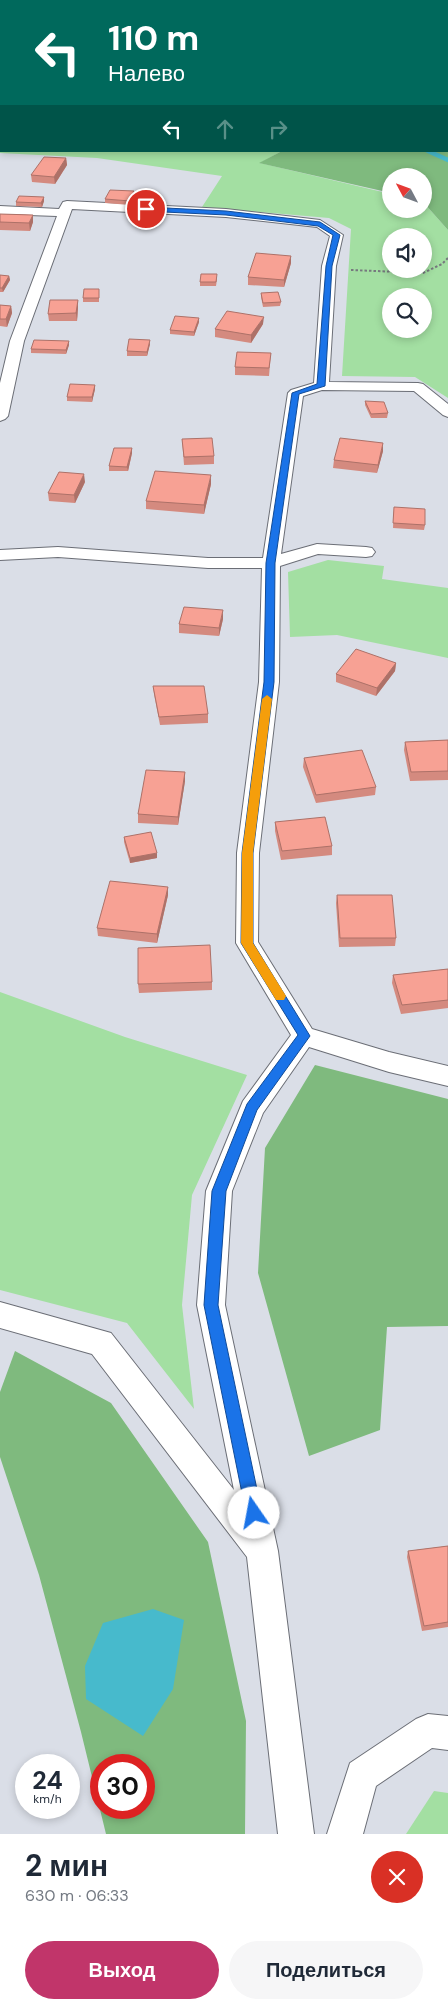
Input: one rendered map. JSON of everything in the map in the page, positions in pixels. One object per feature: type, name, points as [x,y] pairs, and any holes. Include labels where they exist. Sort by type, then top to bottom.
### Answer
[{"type":"street","points":[[0,416],[17,342],[67,205],[226,213],[320,224],[337,235],[329,266],[321,386]]},
{"type":"street","points":[[0,210],[64,213]]},
{"type":"street","points":[[448,412],[418,387],[321,386],[296,393],[271,563],[269,682],[248,853],[247,943],[304,1036],[389,1062],[448,1076]]},
{"type":"street","points":[[0,555],[58,552],[208,563],[271,563],[317,549],[366,552]]},
{"type":"street","points":[[296,1834],[262,1551],[211,1305],[219,1191],[252,1108],[304,1036]]},
{"type":"street","points":[[0,1315],[101,1342],[262,1551]]},
{"type":"street","points":[[345,1834],[362,1775],[428,1731],[448,1733]]},
{"type":"path","points":[[329,266],[347,270],[423,273],[442,264],[448,258]]},
{"type":"green space","points":[[0,152],[280,152],[260,163],[382,192],[382,218],[432,218],[432,212],[448,230],[448,398],[415,377],[342,376],[351,229],[329,218],[202,207],[222,176],[97,158]]},
{"type":"green space","points":[[280,152],[448,152],[448,230],[432,212],[432,168],[382,168],[382,191],[259,163]]},
{"type":"green space","points":[[328,560],[384,566],[382,579],[448,588],[448,658],[337,635],[290,637],[288,572]]},
{"type":"green space","points":[[0,992],[125,1037],[247,1075],[192,1195],[182,1305],[194,1409],[127,1323],[0,1290]]},
{"type":"green space","points":[[315,1065],[448,1099],[448,1326],[387,1327],[380,1430],[309,1456],[258,1273],[265,1148]]},
{"type":"green space","points":[[15,1351],[111,1403],[208,1542],[246,1721],[245,1834],[106,1834],[102,1819],[155,1819],[155,1754],[90,1754],[90,1769],[39,1575],[0,1457],[0,1392]]},
{"type":"green space","points":[[434,1791],[448,1793],[448,1834],[406,1834]]},
{"type":"water","points":[[153,1609],[184,1620],[173,1689],[143,1736],[86,1699],[85,1666],[103,1623]]},
{"type":"building","points":[[44,157],[66,158],[54,177],[31,175]]},
{"type":"building","points":[[110,190],[134,191],[130,201],[105,199]]},
{"type":"building","points":[[19,196],[44,197],[41,203],[16,202]]},
{"type":"building","points":[[0,214],[33,215],[29,223],[0,222]]},
{"type":"building","points":[[256,253],[291,256],[284,280],[248,277]]},
{"type":"building","points":[[201,274],[217,274],[216,282],[200,282]]},
{"type":"building","points":[[0,275],[9,276],[2,288],[0,288]]},
{"type":"building","points":[[84,289],[99,289],[99,298],[83,298]]},
{"type":"building","points":[[278,292],[281,302],[263,303],[261,293]]},
{"type":"building","points":[[50,300],[78,300],[76,313],[48,314]]},
{"type":"building","points":[[0,305],[11,306],[6,319],[0,319]]},
{"type":"building","points":[[227,311],[264,317],[251,335],[215,329]]},
{"type":"building","points":[[175,316],[199,318],[194,332],[170,330]]},
{"type":"building","points":[[129,339],[150,340],[147,352],[127,351]]},
{"type":"building","points":[[34,340],[69,341],[66,350],[31,349]]},
{"type":"building","points":[[237,352],[271,353],[269,368],[235,367]]},
{"type":"building","points":[[70,384],[95,385],[92,397],[67,397]]},
{"type":"building","points":[[365,401],[384,402],[388,413],[371,414]]},
{"type":"building","points":[[212,438],[214,456],[184,457],[182,439]]},
{"type":"building","points":[[340,438],[383,443],[378,465],[334,460]]},
{"type":"building","points":[[114,448],[132,448],[127,467],[109,466]]},
{"type":"building","points":[[155,471],[211,475],[204,505],[146,501]]},
{"type":"building","points":[[59,472],[84,474],[74,495],[48,493]]},
{"type":"building","points":[[394,507],[425,509],[425,525],[393,523]]},
{"type":"building","points":[[184,607],[223,610],[219,628],[179,624]]},
{"type":"building","points":[[356,649],[396,663],[377,688],[336,674]]},
{"type":"building","points":[[153,686],[204,686],[208,714],[159,717]]},
{"type":"building","points":[[448,740],[448,771],[411,772],[405,742]]},
{"type":"building","points":[[362,750],[376,787],[316,795],[304,758]]},
{"type":"building","points":[[146,770],[185,772],[178,817],[138,814]]},
{"type":"building","points":[[325,817],[332,846],[282,851],[275,822]]},
{"type":"building","points":[[151,832],[157,853],[130,858],[124,837]]},
{"type":"building","points":[[110,881],[168,887],[157,934],[97,928]]},
{"type":"building","points":[[337,895],[392,895],[396,938],[340,938]]},
{"type":"building","points":[[210,945],[212,982],[138,984],[138,948]]},
{"type":"building","points":[[448,969],[448,1000],[402,1005],[393,975]]},
{"type":"building","points":[[448,1546],[448,1622],[424,1626],[408,1551]]},
{"type":"waterway","points":[[430,152],[448,160]]},
{"type":"slow traffic","points":[[267,699],[248,853],[247,943],[280,996]]},
{"type":"route","points":[[146,209],[226,213],[320,224],[337,235],[329,266],[321,386],[296,393],[271,563],[269,682],[248,853],[247,943],[304,1036],[252,1108],[219,1191],[211,1305],[254,1513]]}]
